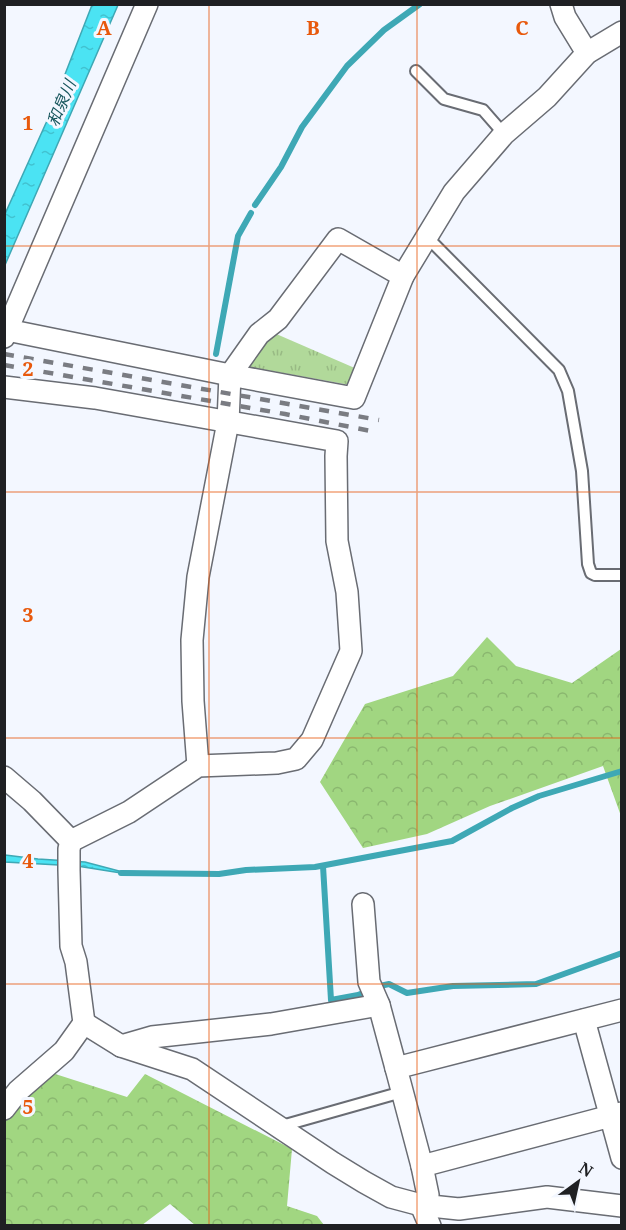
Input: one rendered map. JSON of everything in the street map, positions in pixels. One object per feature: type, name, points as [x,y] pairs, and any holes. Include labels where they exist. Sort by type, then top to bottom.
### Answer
[{"type":"street","points":[[147,4],[6,334],[354,398],[403,276],[453,192],[504,134],[547,97],[587,53],[621,32]]},
{"type":"street","points":[[561,4],[565,17],[587,53]]},
{"type":"street","points":[[198,766],[193,700],[192,640],[198,577],[228,422],[230,375],[259,334],[278,319],[338,238],[403,276]]},
{"type":"street","points":[[4,387],[95,398],[337,441],[337,541],[347,592],[351,651],[312,740],[296,759],[277,763],[198,766],[70,853]]},
{"type":"street","points":[[4,777],[32,801],[70,853],[71,946],[76,962],[84,1023],[64,1051],[18,1091],[4,1109]]},
{"type":"street","points":[[363,904],[369,982],[379,1005],[422,1166],[428,1195],[421,1205]]},
{"type":"street","points":[[121,1046],[152,1037],[271,1024],[379,1005]]},
{"type":"street","points":[[396,1068],[621,1010]]},
{"type":"street","points":[[584,1020],[616,1114],[621,1158]]},
{"type":"street","points":[[84,1023],[121,1046],[192,1069],[363,1182],[391,1197],[421,1205],[459,1209],[547,1197],[621,1206]]},
{"type":"street","points":[[422,1166],[616,1114]]},
{"type":"street","points":[[421,1205],[430,1226]]},
{"type":"lane","points":[[416,71],[444,99],[483,110],[504,134]]},
{"type":"lane","points":[[426,236],[559,370],[568,391],[582,471],[588,564],[591,573],[595,575],[621,575]]},
{"type":"lane","points":[[278,1127],[402,1092]]},
{"type":"green space","points":[[274,333],[357,369],[350,385],[250,367],[247,357]]},
{"type":"green space","points":[[487,637],[516,666],[572,683],[621,649],[621,816],[603,766],[490,806],[427,834],[363,848],[320,782],[365,704],[453,676]]},
{"type":"green space","points":[[49,1072],[127,1097],[145,1074],[292,1149],[287,1206],[317,1216],[324,1225],[195,1225],[170,1204],[142,1225],[5,1225],[4,1115]]},
{"type":"water","name":"和泉川","points":[[92,5],[118,5],[5,265],[5,214],[46,123]]},
{"type":"water","points":[[5,855],[85,862],[119,871],[203,874],[121,873],[77,866],[5,862]]},
{"type":"waterway","points":[[255,205],[281,167],[302,127],[347,66],[384,30],[420,4]]},
{"type":"waterway","points":[[216,354],[238,236],[251,213]]},
{"type":"waterway","points":[[121,873],[219,874],[246,870],[315,867],[452,841],[539,796],[622,771]]},
{"type":"waterway","points":[[323,866],[331,1000],[358,995],[389,984],[407,993],[453,986],[536,984],[622,953]]},
{"type":"railway","points":[[4,354],[379,420]]},
{"type":"railway","points":[[4,365],[376,432]]}]
